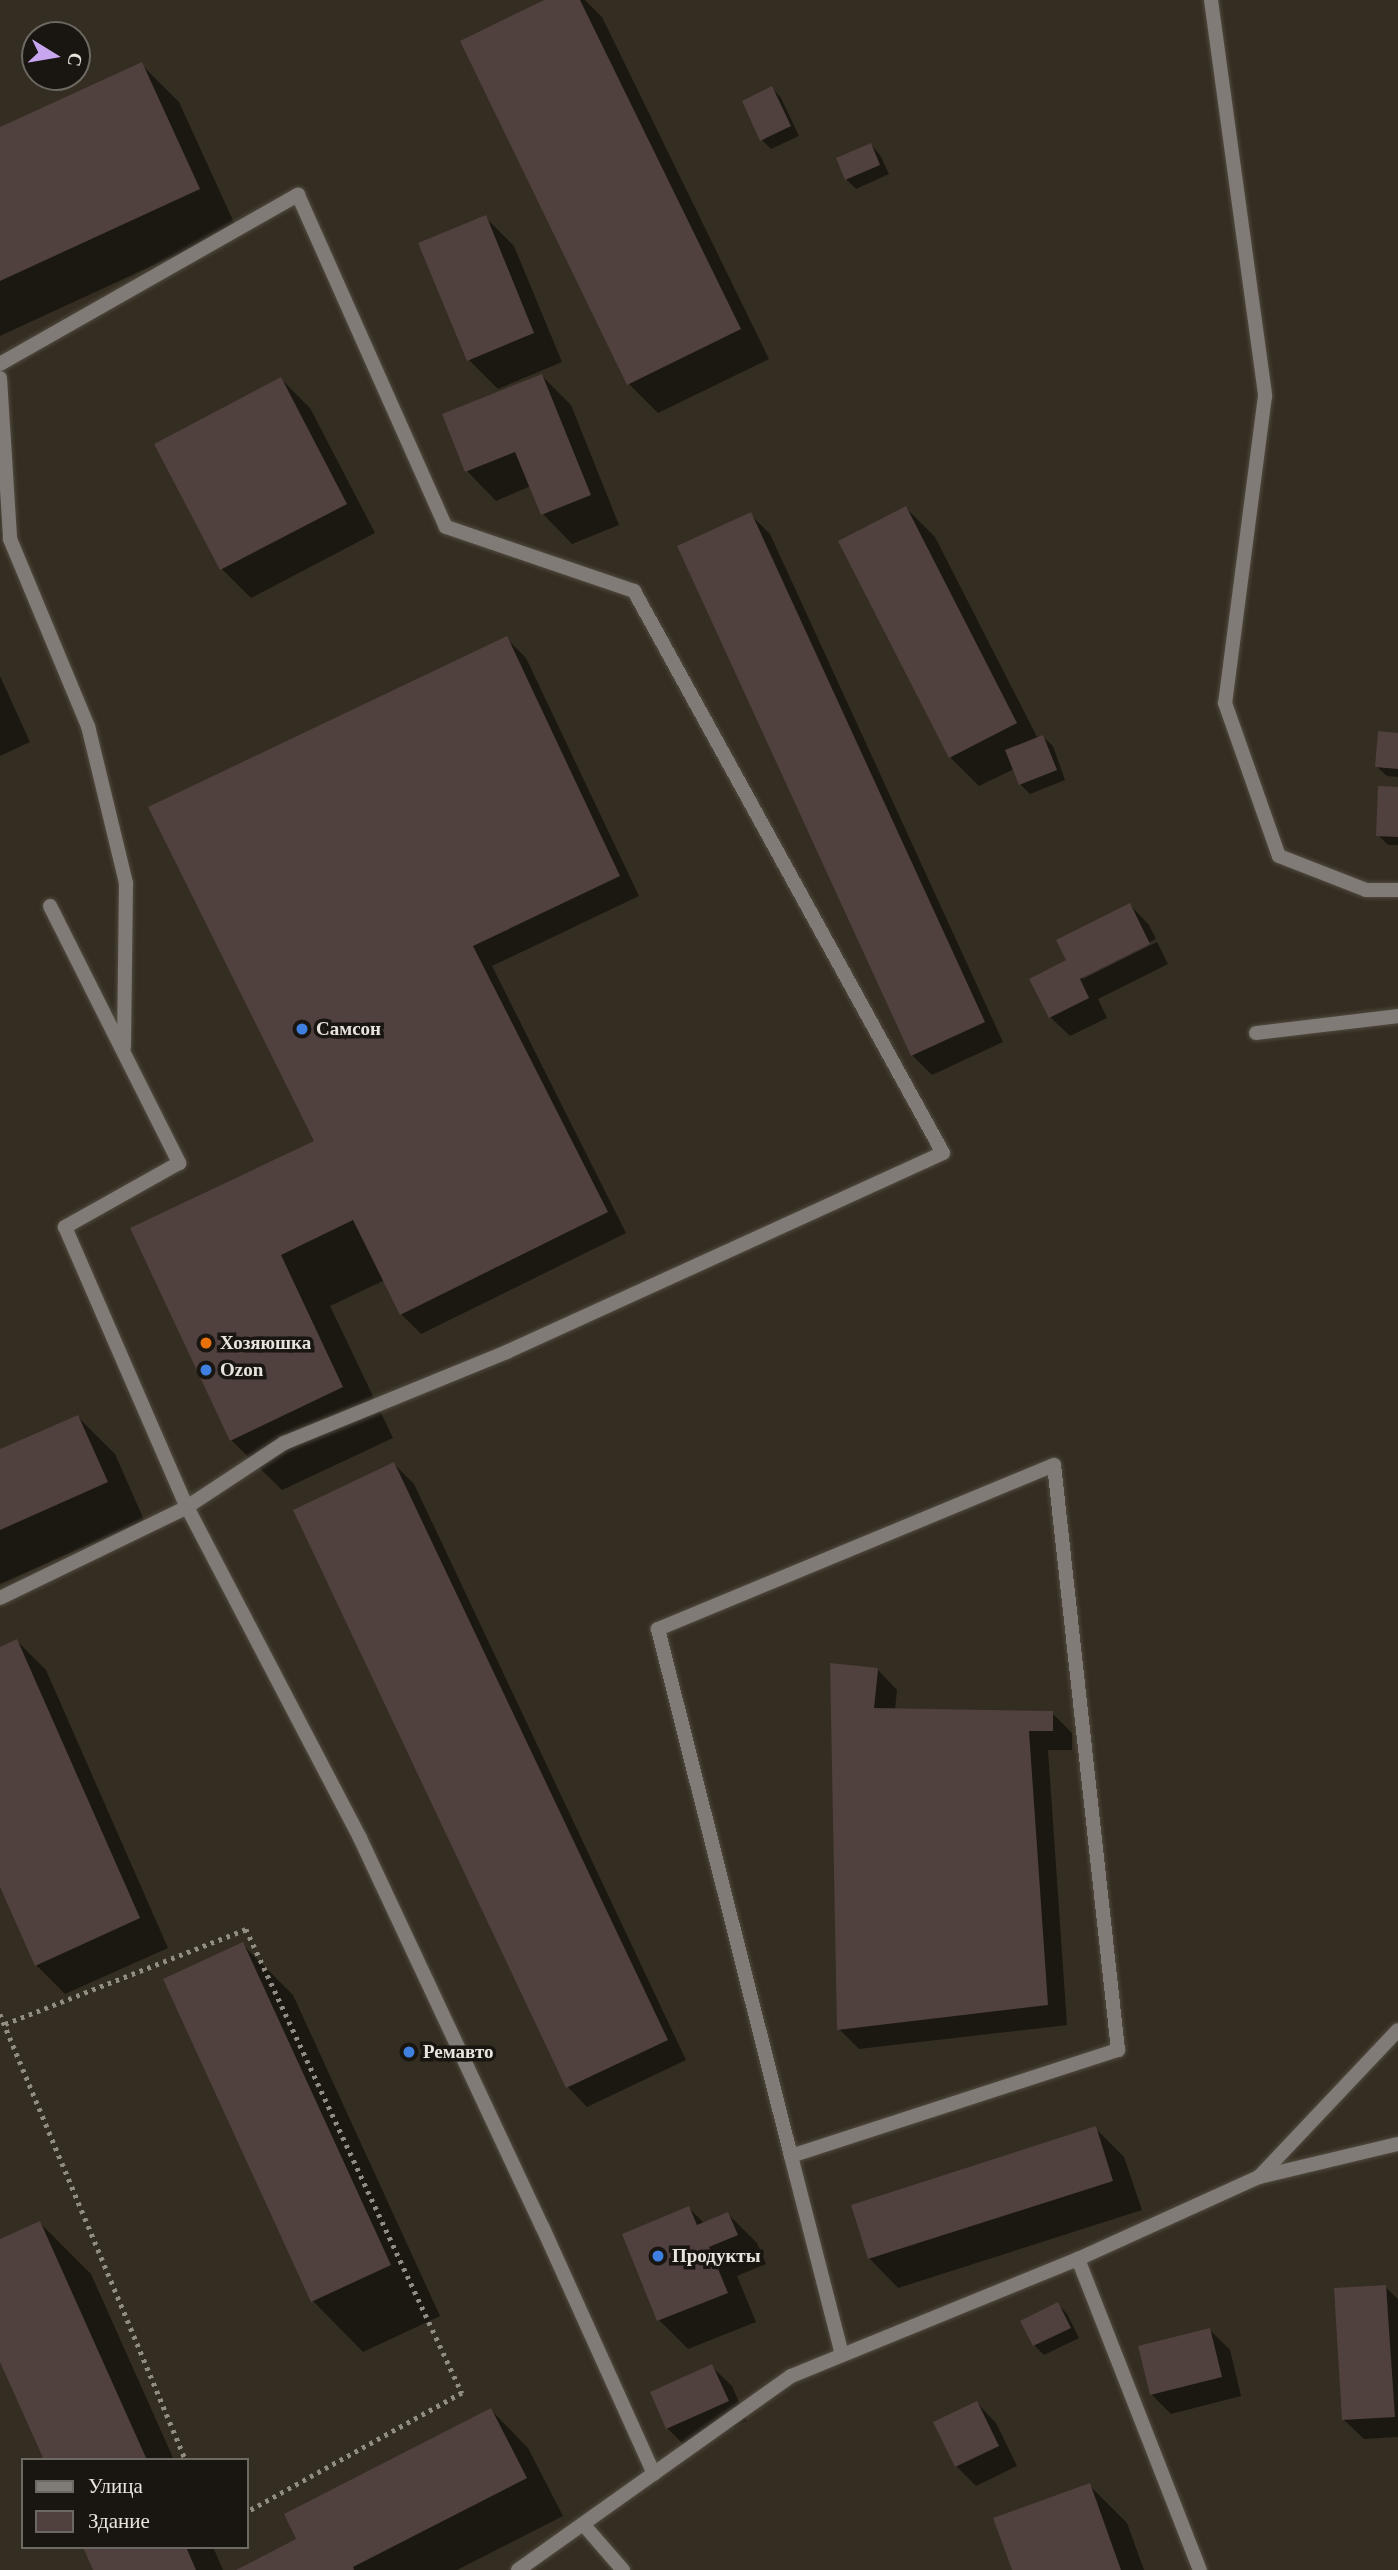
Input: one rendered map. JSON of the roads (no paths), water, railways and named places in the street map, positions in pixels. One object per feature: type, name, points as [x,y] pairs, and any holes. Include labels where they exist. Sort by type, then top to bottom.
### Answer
[{"type":"street","points":[[1211,0],[1265,396],[1225,703],[1279,856],[1366,890],[1398,890]]},
{"type":"street","points":[[0,363],[298,195],[446,527],[634,592],[943,1153],[507,1352],[285,1443],[187,1507],[0,1598]]},
{"type":"street","points":[[0,378],[10,539],[88,726],[126,883],[124,1052]]},
{"type":"street","points":[[50,906],[179,1163],[65,1227],[187,1507],[360,1838],[542,2226],[654,2474]]},
{"type":"street","points":[[1256,1033],[1398,1016]]},
{"type":"street","points":[[791,2156],[1118,2050],[1054,1465],[658,1629],[791,2156],[842,2355]]},
{"type":"street","points":[[1259,2177],[1398,2030]]},
{"type":"street","points":[[518,2570],[791,2376],[1078,2259],[1259,2177],[1398,2144]]},
{"type":"street","points":[[1078,2259],[1200,2570]]},
{"type":"street","points":[[583,2524],[623,2570]]},
{"type":"place","name":"Самсон","points":[[302,1029]]},
{"type":"place","name":"Хозяюшка","points":[[206,1343]]},
{"type":"place","name":"Ozon","points":[[206,1370]]},
{"type":"place","name":"Ремавто","points":[[409,2052]]},
{"type":"place","name":"Продукты","points":[[658,2256]]}]
